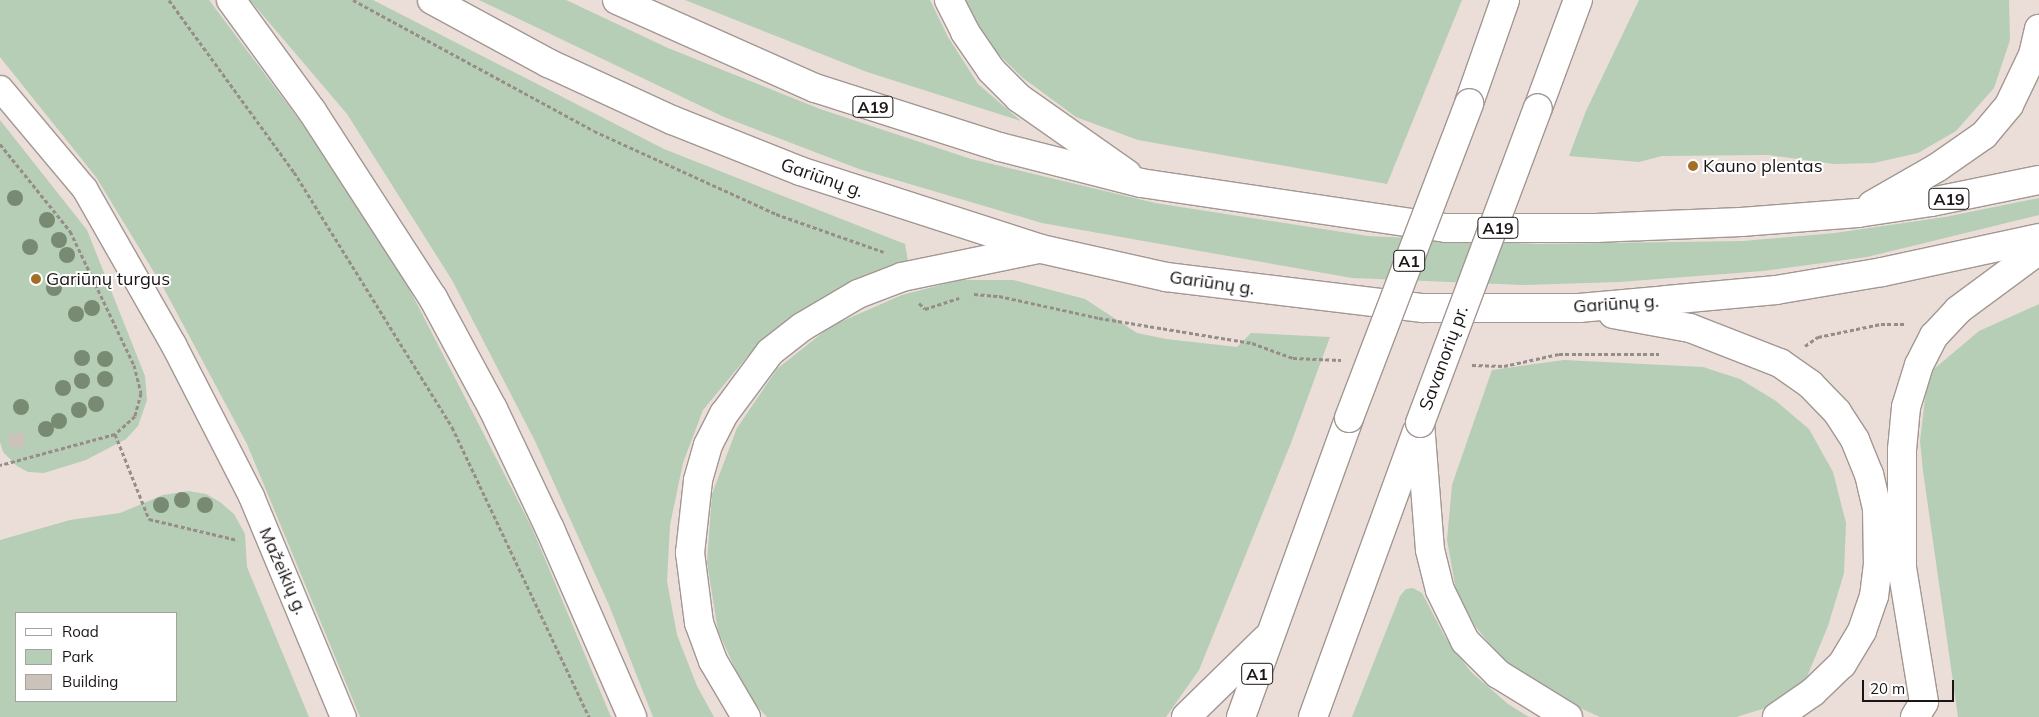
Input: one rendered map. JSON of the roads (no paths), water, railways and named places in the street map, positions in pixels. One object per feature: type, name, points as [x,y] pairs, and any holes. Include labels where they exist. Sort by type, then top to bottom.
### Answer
[{"type":"highway","points":[[231,0],[312,111],[433,298],[492,409],[550,530],[632,717]]},
{"type":"highway","name":"Gariūnų g.","points":[[432,0],[548,63],[672,120],[800,171],[1041,249],[1166,277],[1304,296],[1423,308],[1579,308],[1776,290],[1882,272],[2039,238]]},
{"type":"highway","name":"A19","points":[[617,0],[814,88],[1000,148],[1141,183],[1446,228],[1596,228],[1858,212],[1931,202],[2039,180]]},
{"type":"highway","points":[[949,0],[965,32],[991,70],[1019,98],[1141,183]]},
{"type":"highway","points":[[1490,40],[1492,0]]},
{"type":"highway","name":"A1","points":[[1241,717],[1349,418],[1469,104],[1505,0]]},
{"type":"highway","name":"Savanorių pr.","points":[[1313,717],[1420,423],[1578,0]]},
{"type":"highway","points":[[1858,212],[1938,167],[1984,135],[2009,105],[2033,55],[2039,29]]},
{"type":"highway","points":[[746,717],[713,661],[699,622],[690,553],[698,480],[708,445],[724,414],[770,352],[802,327],[858,294],[902,277],[1041,249]]},
{"type":"highway","points":[[1922,712],[1902,567],[1902,450],[1906,407],[1919,365],[1934,336],[1958,310],[2039,250]]},
{"type":"highway","points":[[1579,308],[1690,328],[1780,363],[1810,384],[1837,412],[1855,440],[1870,474],[1877,508],[1878,564],[1874,596],[1862,631],[1842,664],[1813,692],[1777,717]]},
{"type":"highway","points":[[1420,423],[1430,550],[1440,590],[1465,641],[1498,674],[1568,717]]},
{"type":"highway","points":[[1877,508],[1902,567]]},
{"type":"highway","points":[[1186,717],[1273,632]]},
{"type":"street","name":"Mažeikių g.","points":[[0,88],[84,188],[217,428],[273,547],[343,717]]},
{"type":"place","name":"Kauno plentas","points":[[1693,166]]},
{"type":"place","name":"Gariūnų turgus","points":[[36,279]]}]
